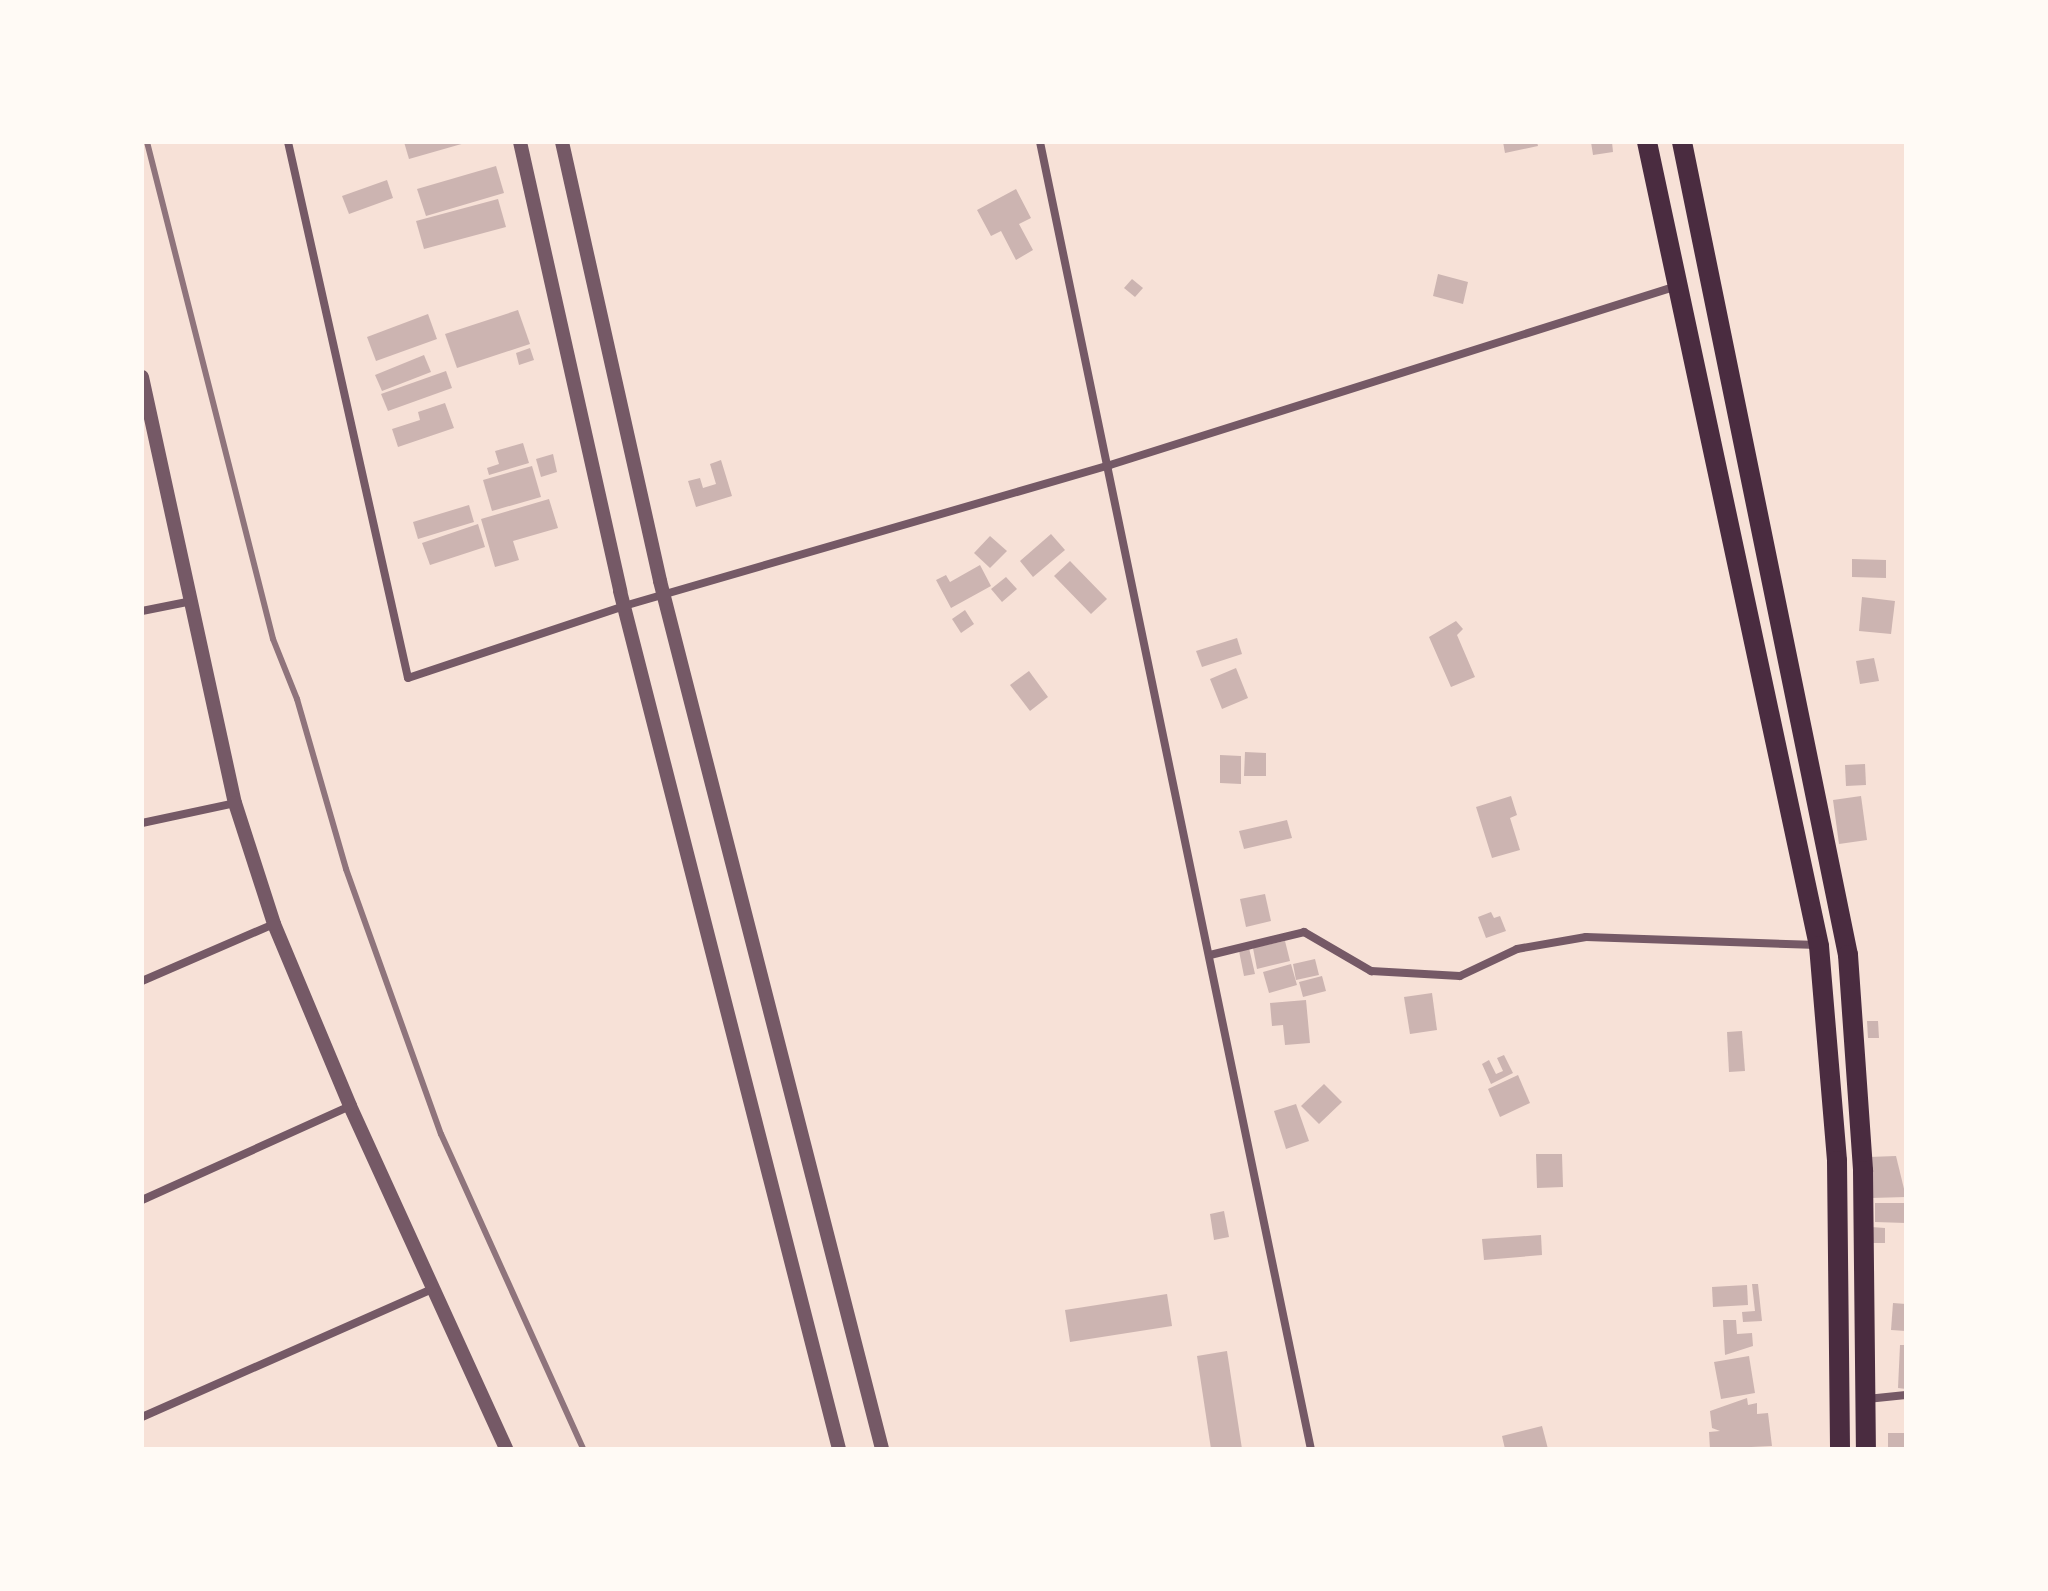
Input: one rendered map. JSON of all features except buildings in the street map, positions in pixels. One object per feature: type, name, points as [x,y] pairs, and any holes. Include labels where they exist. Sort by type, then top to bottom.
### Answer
[{"type":"highway","points":[[1647,142],[1819,946],[1837,1161],[1840,1449]]},
{"type":"highway","points":[[1682,142],[1848,955],[1863,1171],[1866,1449]]},
{"type":"highway","points":[[1763,688],[1790,682]]},
{"type":"street","points":[[288,142],[408,678],[624,606],[664,597],[1110,465],[1677,286]]},
{"type":"street","points":[[520,142],[624,606],[839,1449]]},
{"type":"street","points":[[562,142],[664,597],[882,1449]]},
{"type":"street","points":[[1040,142],[1110,465],[1311,1449]]},
{"type":"street","points":[[142,377],[146,410],[193,601],[235,803],[274,924],[350,1106],[506,1449]]},
{"type":"street","points":[[142,611],[193,601]]},
{"type":"street","points":[[142,823],[235,803]]},
{"type":"street","points":[[142,981],[274,924]]},
{"type":"street","points":[[1210,955],[1304,932],[1371,971],[1460,976],[1517,949],[1586,937],[1819,946]]},
{"type":"street","points":[[142,1200],[350,1106]]},
{"type":"street","points":[[142,1417],[435,1288]]},
{"type":"street","points":[[1865,1399],[1906,1395]]},
{"type":"railway","points":[[147,142],[273,639],[297,699],[346,869],[441,1134],[583,1449]]}]
